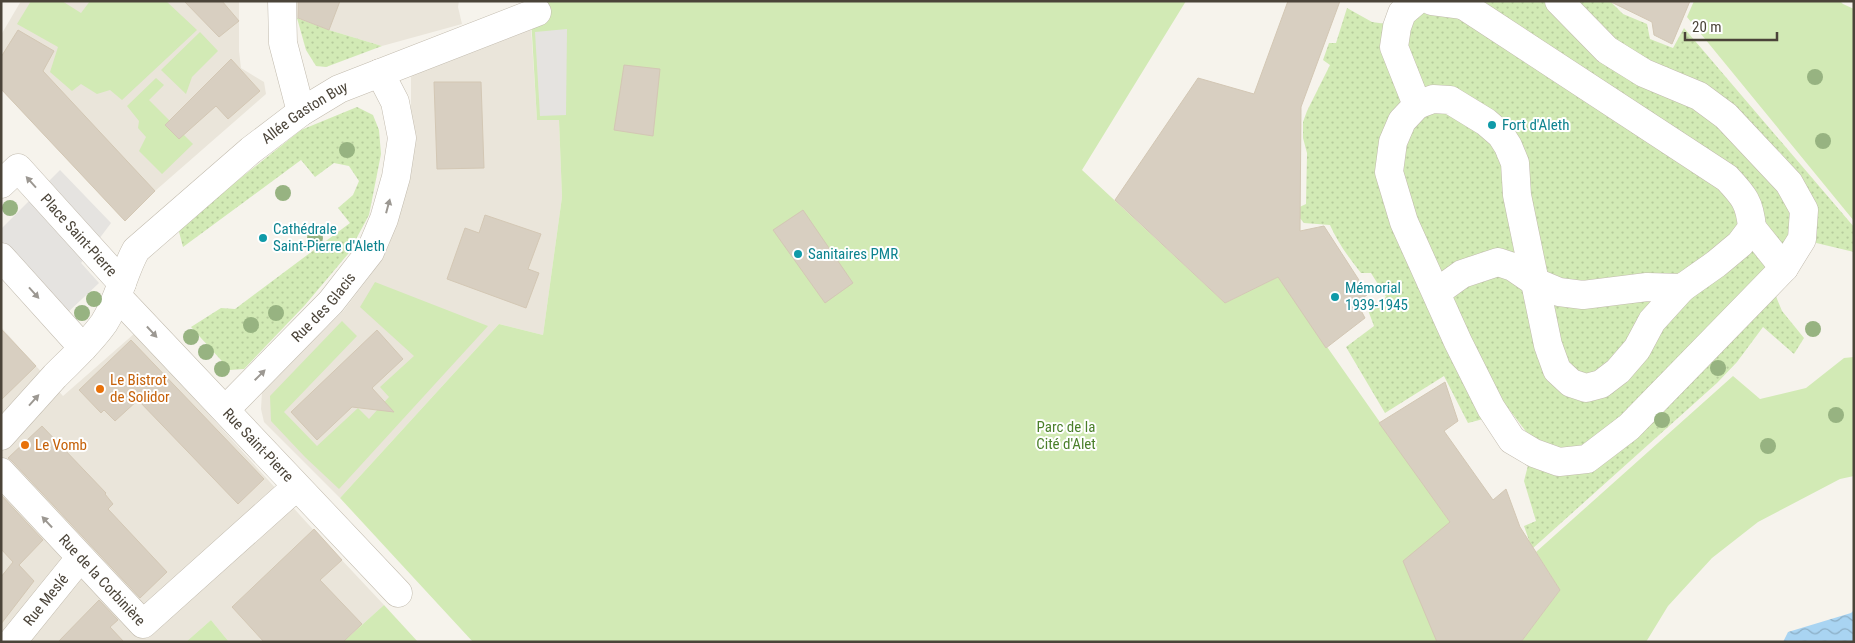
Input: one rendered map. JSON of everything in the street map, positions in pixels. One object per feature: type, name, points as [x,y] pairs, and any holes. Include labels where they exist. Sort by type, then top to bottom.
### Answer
[{"type":"street","points":[[282,1],[283,43],[301,112]]},
{"type":"street","points":[[1416,1],[1402,13],[1397,27],[1394,47],[1417,105]]},
{"type":"street","points":[[1432,1],[1464,3],[1727,178],[1742,194],[1751,210],[1752,228],[1784,268]]},
{"type":"street","points":[[1559,1],[1607,50],[1644,73],[1699,96],[1726,116],[1789,183],[1804,210],[1802,239],[1784,268],[1629,427],[1587,459],[1560,462],[1534,453],[1512,440],[1487,400],[1458,342],[1404,222],[1389,172],[1393,142],[1402,121],[1417,105],[1432,99],[1450,100],[1486,122],[1501,135],[1508,146],[1515,163],[1516,195],[1548,345],[1557,370],[1571,383],[1586,388],[1601,384],[1618,371],[1637,348],[1652,321],[1682,288],[1740,244],[1752,228]]},
{"type":"street","name":"Allée Gaston Buy","points":[[120,290],[128,265],[136,250],[251,150],[301,112],[339,90],[537,12]]},
{"type":"street","name":"Rue des Glacis","points":[[226,409],[331,302],[370,252],[387,211],[396,178],[402,138],[395,102],[380,73]]},
{"type":"street","name":"Place Saint-Pierre","points":[[1,184],[18,168],[120,290],[104,322],[83,348],[1,436]]},
{"type":"street","points":[[1,257],[83,348]]},
{"type":"street","points":[[1437,292],[1462,274],[1498,262],[1513,267],[1535,282],[1559,292],[1583,295],[1647,287],[1682,288]]},
{"type":"street","name":"Rue Saint-Pierre","points":[[120,290],[296,486],[398,593]]},
{"type":"street","name":"Rue de la Corbinière","points":[[1,472],[142,624],[296,486]]},
{"type":"street","name":"Rue Meslé","points":[[12,642],[80,558]]},
{"type":"shaded area","points":[[21,1],[239,1],[241,68],[264,82],[266,94],[155,191],[125,221],[1,89],[1,35]]},
{"type":"shaded area","points":[[299,1],[459,1],[458,7],[462,24],[382,46],[297,18]]},
{"type":"shaded area","points":[[531,27],[537,119],[559,120],[562,197],[543,335],[499,324],[340,498],[264,422],[261,409],[262,392],[344,310],[372,273],[397,221],[411,154],[411,77],[424,63]]},
{"type":"shaded area","points":[[567,29],[566,115],[540,116],[535,32]]},
{"type":"shaded area","points":[[60,170],[111,223],[81,263],[99,283],[66,314],[1,244],[1,229]]},
{"type":"shaded area","points":[[1,327],[63,396],[135,333],[384,605],[343,642],[229,642],[211,620],[186,642],[1,642]]},
{"type":"green space","points":[[31,1],[62,1],[81,13],[90,1],[166,1],[197,30],[122,100],[110,90],[97,94],[81,84],[72,91],[50,72],[58,47],[17,24]]},
{"type":"green space","name":"Parc de la Cité d'Alet","points":[[530,1],[1186,1],[1082,170],[1225,303],[1278,277],[1450,522],[1437,642],[473,642],[340,498],[499,324],[543,335],[562,197],[559,120],[537,120]]},
{"type":"green space","points":[[1422,1],[1610,1],[1623,14],[1647,24],[1650,39],[1673,48],[1684,28],[1854,227],[1854,252],[1808,241],[1775,294],[1782,311],[1804,338],[1794,354],[1763,327],[1737,362],[1717,383],[1532,549],[1524,526],[1536,521],[1524,481],[1534,442],[1508,408],[1487,418],[1468,423],[1444,376],[1385,413],[1346,347],[1374,326],[1368,310],[1386,297],[1371,273],[1361,273],[1340,244],[1330,225],[1304,223],[1293,210],[1306,204],[1307,153],[1303,138],[1303,122],[1330,65],[1323,60],[1329,43],[1336,43],[1347,8],[1372,22],[1408,27]]},
{"type":"green space","points":[[1694,1],[1840,1],[1854,9],[1854,221],[1687,17]]},
{"type":"green space","points":[[297,18],[382,46],[326,67],[316,66],[306,50]]},
{"type":"green space","points":[[200,32],[218,51],[192,77],[186,94],[161,70]]},
{"type":"green space","points":[[156,78],[164,85],[149,100],[193,144],[162,174],[139,151],[146,137],[138,128],[139,121],[127,106]]},
{"type":"green space","points":[[357,107],[373,115],[379,130],[381,154],[369,215],[348,254],[305,305],[244,369],[230,370],[191,327],[221,308],[235,309],[350,223],[338,208],[353,195],[359,181],[349,166],[334,163],[315,177],[301,160],[183,247],[178,228],[301,130]]},
{"type":"green space","points":[[375,282],[488,326],[339,489],[271,421],[270,396],[342,321],[357,336],[284,412],[317,446],[358,408],[369,419],[389,397],[380,387],[414,356],[360,307]]},
{"type":"green space","points":[[1854,357],[1854,476],[1840,479],[1758,522],[1712,558],[1668,606],[1646,642],[1521,642],[1560,590],[1536,552],[1733,376],[1760,399],[1806,388],[1844,358]]},
{"type":"green space","points":[[384,605],[418,642],[343,642]]},
{"type":"green space","points":[[211,620],[229,642],[186,642]]},
{"type":"water","points":[[1854,610],[1854,642],[1783,642],[1788,632],[1851,613]]},
{"type":"building","points":[[184,1],[222,1],[239,21],[219,37]]},
{"type":"building","points":[[298,1],[340,1],[329,30],[298,18]]},
{"type":"building","points":[[1288,1],[1340,1],[1301,107],[1300,231],[1324,226],[1368,294],[1357,303],[1365,318],[1326,348],[1278,277],[1225,303],[1115,200],[1198,78],[1254,94]]},
{"type":"building","points":[[1609,1],[1690,1],[1672,44],[1654,35],[1652,22]]},
{"type":"building","points":[[18,30],[54,51],[43,71],[155,191],[125,221],[1,89],[1,57]]},
{"type":"building","points":[[231,59],[260,91],[228,119],[216,106],[179,139],[165,125]]},
{"type":"building","points":[[624,65],[660,69],[653,136],[614,130]]},
{"type":"building","points":[[434,82],[481,82],[484,168],[437,169]]},
{"type":"building","name":"Sanitaires PMR","points":[[803,210],[853,283],[825,303],[773,230]]},
{"type":"building","points":[[485,215],[541,234],[528,269],[539,273],[526,308],[447,279],[465,228],[479,233]]},
{"type":"building","points":[[1,329],[36,366],[1,400]]},
{"type":"building","points":[[377,330],[403,359],[372,388],[394,412],[352,407],[317,440],[291,412]]},
{"type":"building","points":[[131,340],[264,479],[238,504],[138,400],[115,421],[104,410],[101,413],[79,390]]},
{"type":"building","points":[[1445,382],[1458,421],[1444,431],[1493,500],[1506,489],[1520,527],[1560,590],[1521,642],[1437,642],[1403,561],[1450,522],[1379,423]]},
{"type":"building","points":[[42,426],[106,493],[113,504],[108,509],[167,572],[140,598],[8,458]]},
{"type":"building","points":[[1,495],[43,540],[19,565],[34,581],[1,624],[1,577],[13,562],[1,549]]},
{"type":"building","points":[[314,529],[342,560],[320,580],[362,624],[343,642],[264,642],[232,607]]},
{"type":"building","points":[[99,600],[118,620],[110,627],[124,642],[58,642]]},
{"type":"place","name":"Fort d'Aleth","points":[[1492,125]]},
{"type":"place","name":"Cathédrale Saint-Pierre d'Aleth","points":[[263,238]]},
{"type":"place","name":"Sanitaires PMR","points":[[798,254]]},
{"type":"place","name":"Mémorial 1939-1945","points":[[1335,297]]},
{"type":"place","name":"Le Bistrot de Solidor","points":[[100,389]]},
{"type":"place","name":"Le Vomb","points":[[25,445]]}]
